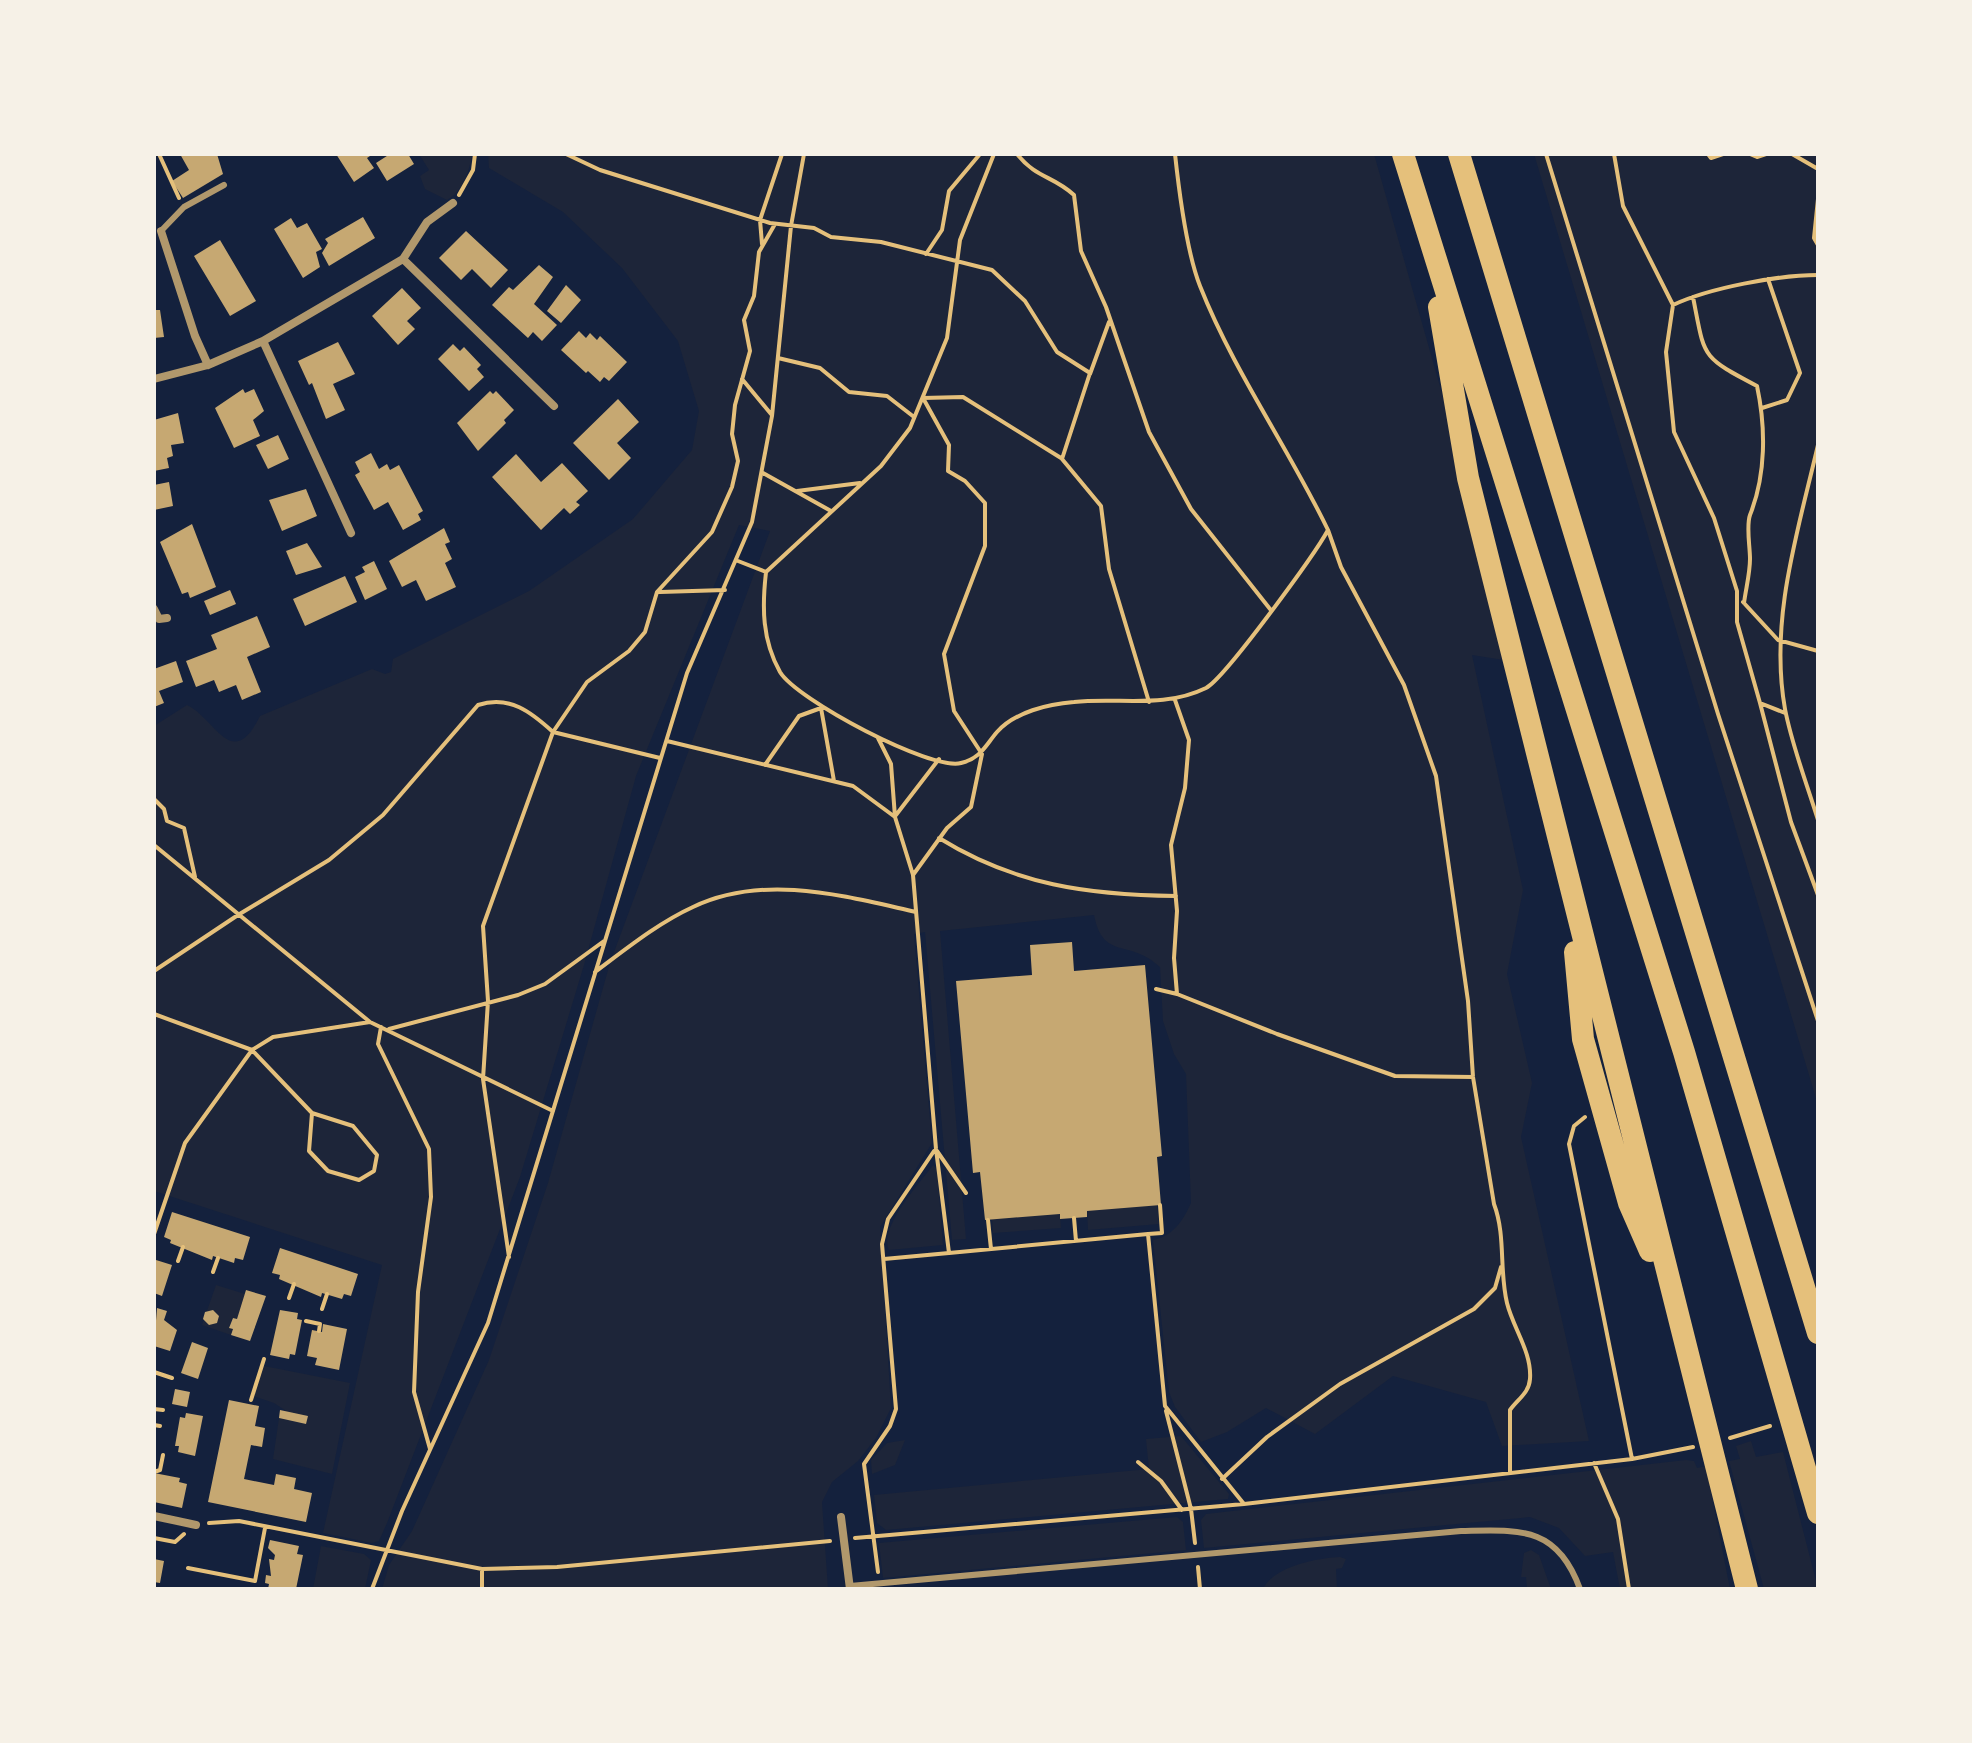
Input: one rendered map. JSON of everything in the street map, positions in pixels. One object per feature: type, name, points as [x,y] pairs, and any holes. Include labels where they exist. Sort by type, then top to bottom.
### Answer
[{"type":"highway","points":[[1403,154],[1684,1052],[1818,1513]]},
{"type":"highway","points":[[1459,154],[1818,1333]]},
{"type":"highway","points":[[1425,223],[1468,478],[1569,883],[1583,1039],[1629,1203],[1675,1305],[1747,1589]]},
{"type":"highway","points":[[1786,1227],[1818,1295]]},
{"type":"highway","points":[[1737,1552],[1739,1589]]},
{"type":"street","points":[[154,379],[208,365],[263,341],[403,259],[427,222],[453,203]]},
{"type":"street","points":[[161,231],[195,336],[208,365]]},
{"type":"street","points":[[403,259],[554,406]]},
{"type":"street","points":[[263,341],[351,533]]},
{"type":"street","points":[[154,609],[159,619],[167,618]]},
{"type":"street","points":[[154,1516],[196,1525]]},
{"type":"street","points":[[841,1517],[850,1588]]},
{"type":"lane","points":[[161,231],[184,207],[224,185]]},
{"type":"lane","points":[[850,1588],[1461,1531],[1505,1530],[1531,1532],[1547,1540],[1572,1567],[1580,1589]]},
{"type":"path","points":[[159,154],[184,207]]},
{"type":"path","points":[[453,203],[466,187],[475,154]]},
{"type":"path","points":[[566,154],[600,170],[760,220],[814,228],[831,237],[881,242],[992,270],[1025,301],[1057,352],[1090,373],[1089,376]]},
{"type":"path","points":[[509,1259],[483,1079],[488,1001],[483,926],[553,732],[587,682],[629,651],[645,632],[657,592],[712,532],[732,487],[738,461],[732,434],[733,420],[750,351],[744,320],[754,296],[762,247],[760,220],[782,154]]},
{"type":"path","points":[[372,1589],[384,1552],[488,1323],[687,673],[738,561],[763,473],[772,416],[791,226],[804,154]]},
{"type":"path","points":[[926,254],[942,230],[949,191],[980,154]]},
{"type":"path","points":[[982,754],[959,764],[939,759],[877,736],[821,708],[781,673],[761,618],[766,572],[881,466],[915,418],[947,338],[960,240],[994,154]]},
{"type":"path","points":[[1017,154],[1031,171],[1062,184],[1074,195],[1081,251],[1110,320],[1149,432],[1191,509],[1270,610]]},
{"type":"path","points":[[1175,154],[1199,284],[1266,420],[1299,471],[1328,530],[1341,567],[1404,685],[1436,776],[1468,1001],[1473,1077],[1500,1221],[1506,1300],[1529,1366],[1530,1382],[1525,1395],[1510,1410],[1510,1472]]},
{"type":"path","points":[[1546,154],[1718,714],[1818,1021]]},
{"type":"path","points":[[1614,154],[1623,206],[1673,305],[1666,352],[1674,432],[1714,518],[1737,595],[1740,634],[1791,822],[1818,895]]},
{"type":"path","points":[[1708,154],[1711,158],[1723,154]]},
{"type":"path","points":[[1750,154],[1757,157],[1766,154]]},
{"type":"path","points":[[1792,154],[1818,169]]},
{"type":"path","points":[[1818,199],[1814,238],[1818,245]]},
{"type":"path","points":[[762,247],[775,224]]},
{"type":"path","points":[[1673,305],[1693,297],[1782,275],[1818,275]]},
{"type":"path","points":[[1762,408],[1787,400],[1800,373],[1768,279]]},
{"type":"path","points":[[1693,297],[1703,351],[1722,367],[1757,386],[1762,408],[1763,477],[1756,507],[1750,515],[1750,562],[1744,603]]},
{"type":"path","points":[[1062,459],[1110,320]]},
{"type":"path","points":[[778,358],[820,368],[849,392],[887,396],[915,418]]},
{"type":"path","points":[[742,379],[772,416]]},
{"type":"path","points":[[923,398],[963,397],[1062,459],[1101,506],[1109,569],[1149,702]]},
{"type":"path","points":[[923,398],[949,445],[948,471],[965,481],[985,503],[985,546],[944,654],[954,711],[982,754]]},
{"type":"path","points":[[1818,445],[1783,596],[1781,641],[1785,713],[1818,820]]},
{"type":"path","points":[[763,473],[831,511]]},
{"type":"path","points":[[795,491],[862,483]]},
{"type":"path","points":[[913,875],[939,838],[971,807],[982,754],[998,731],[1022,713],[1074,702],[1149,702],[1175,699],[1209,687],[1312,559],[1328,530]]},
{"type":"path","points":[[738,561],[766,572]]},
{"type":"path","points":[[657,592],[725,590]]},
{"type":"path","points":[[1737,595],[1781,641],[1818,651]]},
{"type":"path","points":[[1175,699],[1189,740],[1185,788],[1171,845],[1176,896],[1177,994]]},
{"type":"path","points":[[154,971],[329,860],[383,815],[478,705],[511,703],[527,709],[553,732],[660,758]]},
{"type":"path","points":[[1760,703],[1785,713]]},
{"type":"path","points":[[765,765],[799,716],[821,708]]},
{"type":"path","points":[[821,708],[834,781]]},
{"type":"path","points":[[877,736],[891,764],[895,817],[913,875],[936,1149],[949,1253]]},
{"type":"path","points":[[667,741],[853,786],[895,817]]},
{"type":"path","points":[[895,817],[939,759]]},
{"type":"path","points":[[154,799],[164,809],[167,821],[184,828],[195,879]]},
{"type":"path","points":[[939,838],[975,861],[1071,889],[1107,895],[1176,896]]},
{"type":"path","points":[[154,845],[370,1022],[553,1111]]},
{"type":"path","points":[[595,972],[694,906],[743,892],[784,888],[916,912]]},
{"type":"path","points":[[387,1030],[545,984],[605,941]]},
{"type":"path","points":[[1156,989],[1177,994],[1395,1076],[1473,1077]]},
{"type":"path","points":[[154,1014],[252,1050],[312,1113],[353,1126],[377,1155],[374,1171],[359,1180],[328,1171],[309,1151],[312,1113]]},
{"type":"path","points":[[154,1234],[185,1143],[252,1050],[273,1037],[370,1022]]},
{"type":"path","points":[[381,1027],[378,1044],[429,1149],[431,1197],[418,1292],[414,1392],[430,1450]]},
{"type":"path","points":[[1590,1115],[1574,1126],[1569,1144],[1632,1459]]},
{"type":"path","points":[[936,1149],[966,1193]]},
{"type":"path","points":[[879,1585],[864,1464],[890,1426],[896,1409],[882,1244],[888,1219],[936,1149]]},
{"type":"path","points":[[883,1259],[1162,1233],[1160,1205]]},
{"type":"path","points":[[1074,1218],[1076,1241]]},
{"type":"path","points":[[988,1220],[991,1249]]},
{"type":"path","points":[[1148,1234],[1165,1406],[1191,1509]]},
{"type":"path","points":[[178,1261],[183,1247]]},
{"type":"path","points":[[213,1272],[218,1258]]},
{"type":"path","points":[[1222,1479],[1267,1437],[1340,1384],[1474,1309],[1495,1288],[1502,1265]]},
{"type":"path","points":[[289,1298],[294,1284]]},
{"type":"path","points":[[322,1309],[327,1294]]},
{"type":"path","points":[[306,1321],[320,1324],[319,1331]]},
{"type":"path","points":[[251,1400],[264,1359]]},
{"type":"path","points":[[154,1372],[172,1378]]},
{"type":"path","points":[[1165,1406],[1244,1504]]},
{"type":"path","points":[[154,1409],[163,1410]]},
{"type":"path","points":[[1724,1439],[1770,1426]]},
{"type":"path","points":[[196,1525],[239,1521],[482,1569],[557,1567],[1244,1504],[1632,1459],[1699,1446]]},
{"type":"path","points":[[154,1472],[160,1470],[163,1455]]},
{"type":"path","points":[[1138,1462],[1161,1481],[1182,1510]]},
{"type":"path","points":[[1594,1463],[1618,1519],[1629,1589]]},
{"type":"path","points":[[188,1568],[255,1581],[265,1527]]},
{"type":"path","points":[[482,1569],[482,1589]]},
{"type":"shaded area","points":[[419,154],[472,154],[464,180],[457,192],[447,200],[425,189],[420,176],[429,170]]},
{"type":"shaded area","points":[[488,154],[1374,154],[1466,478],[1510,661],[1472,655],[1523,890],[1507,974],[1532,1083],[1521,1137],[1589,1441],[1502,1446],[1486,1402],[1393,1376],[1315,1434],[1266,1408],[1227,1432],[1201,1442],[1175,1407],[1169,1392],[1153,1240],[1176,1227],[1191,1203],[1186,1074],[1174,1054],[1163,1021],[1160,967],[1149,958],[1111,944],[1098,929],[1094,915],[940,931],[966,1239],[952,1240],[925,932],[914,934],[932,1143],[880,1227],[891,1408],[876,1438],[858,1461],[832,1482],[822,1502],[828,1589],[382,1589],[389,1565],[412,1531],[489,1360],[548,1183],[610,963],[770,531],[739,525],[636,776],[584,965],[520,1177],[387,1523],[379,1541],[372,1543],[323,1533],[382,1265],[154,1191],[154,726],[187,705],[224,737],[232,741],[241,740],[260,716],[372,669],[385,674],[391,672],[393,659],[529,591],[633,519],[692,450],[699,411],[678,341],[622,268],[563,212],[489,168]]},
{"type":"shaded area","points":[[1534,154],[1818,154],[1818,1105]]},
{"type":"shaded area","points":[[933,1165],[937,1169],[943,1245],[889,1250],[889,1230],[895,1218]]},
{"type":"shaded area","points":[[1157,1205],[1159,1224],[1088,1230],[1087,1211]]},
{"type":"shaded area","points":[[1060,1214],[1061,1228],[993,1233],[992,1219]]},
{"type":"shaded area","points":[[216,1285],[245,1294],[237,1319],[232,1318],[229,1328],[233,1329],[231,1335],[202,1325]]},
{"type":"shaded area","points":[[264,1366],[350,1383],[332,1474],[273,1459],[279,1418],[306,1424],[274,1403],[253,1396]]},
{"type":"shaded area","points":[[1181,1436],[1229,1494],[1228,1499],[886,1530],[877,1523],[874,1495],[1149,1469],[1146,1439]]},
{"type":"shaded area","points":[[905,1440],[895,1465],[872,1474],[871,1460],[887,1443]]},
{"type":"shaded area","points":[[1751,1441],[1756,1457],[1783,1452],[1818,1589],[1764,1589],[1729,1461],[1740,1459],[1736,1446]]},
{"type":"shaded area","points":[[1694,1461],[1697,1468],[1706,1466],[1730,1589],[1620,1589],[1613,1552],[1585,1556],[1559,1528],[1530,1517],[1204,1548],[1201,1520],[1206,1514]]},
{"type":"shaded area","points":[[1177,1517],[1183,1522],[1186,1550],[883,1578],[879,1543]]},
{"type":"shaded area","points":[[321,1546],[364,1554],[371,1560],[365,1589],[313,1589]]},
{"type":"shaded area","points":[[1531,1550],[1539,1555],[1551,1589],[1527,1589],[1526,1577],[1521,1577],[1524,1553]]},
{"type":"shaded area","points":[[1340,1557],[1346,1559],[1342,1568],[1336,1569],[1337,1589],[1263,1589],[1286,1569]]},
{"type":"building","points":[[180,154],[217,154],[223,174],[183,198],[172,181],[189,170]]},
{"type":"building","points":[[336,154],[373,154],[367,158],[374,168],[354,182]]},
{"type":"building","points":[[390,154],[408,154],[414,164],[387,181],[376,163]]},
{"type":"building","points":[[363,217],[375,238],[329,266],[322,253],[328,243],[325,239]]},
{"type":"building","points":[[291,218],[297,228],[307,223],[322,249],[316,252],[320,267],[303,278],[274,229]]},
{"type":"building","points":[[466,231],[508,270],[491,288],[472,269],[461,280],[439,258]]},
{"type":"building","points":[[220,240],[256,301],[230,316],[194,256]]},
{"type":"building","points":[[539,265],[553,277],[534,304],[557,325],[542,341],[533,332],[528,338],[492,305],[509,287],[513,290]]},
{"type":"building","points":[[566,285],[581,300],[561,323],[547,311]]},
{"type":"building","points":[[402,288],[421,308],[407,321],[415,329],[398,345],[372,316]]},
{"type":"building","points":[[154,310],[160,310],[164,337],[154,338]]},
{"type":"building","points":[[579,331],[586,338],[590,333],[597,340],[600,336],[627,362],[609,381],[604,377],[600,382],[588,371],[586,373],[561,350]]},
{"type":"building","points":[[338,342],[355,374],[333,384],[345,410],[326,419],[312,383],[309,385],[298,361]]},
{"type":"building","points":[[453,344],[460,351],[464,347],[481,365],[477,369],[484,377],[469,391],[438,359]]},
{"type":"building","points":[[243,389],[245,393],[254,389],[264,411],[253,420],[260,436],[234,448],[215,408]]},
{"type":"building","points":[[490,391],[493,394],[496,391],[514,410],[504,420],[506,423],[478,451],[457,423]]},
{"type":"building","points":[[618,399],[639,422],[617,443],[631,458],[609,480],[573,443]]},
{"type":"building","points":[[178,413],[184,443],[171,445],[173,456],[167,458],[169,468],[154,471],[154,420]]},
{"type":"building","points":[[278,435],[289,459],[268,469],[256,445]]},
{"type":"building","points":[[371,453],[379,469],[387,464],[390,470],[399,465],[423,511],[418,514],[421,520],[403,530],[388,502],[374,510],[355,475],[360,472],[355,462]]},
{"type":"building","points":[[516,454],[541,482],[562,463],[588,491],[576,502],[580,505],[570,514],[564,508],[541,530],[492,477]]},
{"type":"building","points":[[169,482],[173,506],[154,510],[154,485]]},
{"type":"building","points":[[306,489],[317,516],[282,531],[269,500]]},
{"type":"building","points":[[192,524],[216,587],[190,598],[188,592],[182,594],[160,542]]},
{"type":"building","points":[[444,528],[450,542],[445,544],[452,559],[445,563],[456,587],[426,601],[416,580],[402,587],[389,561]]},
{"type":"building","points":[[307,543],[322,567],[296,575],[286,551]]},
{"type":"building","points":[[374,561],[387,589],[365,600],[355,577],[365,572],[362,567]]},
{"type":"building","points":[[345,576],[357,602],[305,626],[293,599]]},
{"type":"building","points":[[230,590],[236,604],[210,615],[204,601]]},
{"type":"building","points":[[257,616],[270,647],[247,657],[261,692],[242,700],[236,685],[219,692],[214,680],[196,687],[186,661],[217,649],[211,635]]},
{"type":"building","points":[[176,661],[183,682],[159,691],[164,703],[154,707],[154,669]]},
{"type":"building","points":[[1072,942],[1074,971],[1145,965],[1162,1156],[1157,1157],[1161,1205],[1087,1211],[1087,1217],[1060,1219],[1060,1214],[985,1220],[980,1172],[973,1173],[956,981],[1032,975],[1030,945]]},
{"type":"building","points":[[172,1212],[250,1237],[243,1260],[235,1258],[234,1263],[213,1256],[212,1260],[170,1243],[171,1240],[164,1237]]},
{"type":"building","points":[[280,1248],[358,1274],[351,1296],[344,1294],[342,1299],[322,1293],[321,1297],[279,1279],[280,1275],[272,1273]]},
{"type":"building","points":[[156,1260],[172,1265],[162,1296],[154,1293]]},
{"type":"building","points":[[246,1290],[266,1296],[250,1341],[231,1335],[233,1329],[229,1328],[233,1318],[237,1319]]},
{"type":"building","points":[[157,1308],[167,1311],[164,1320],[177,1330],[170,1351],[154,1346]]},
{"type":"building","points":[[213,1310],[219,1316],[217,1323],[209,1325],[203,1319],[205,1312]]},
{"type":"building","points":[[280,1310],[298,1313],[297,1319],[302,1320],[295,1355],[290,1354],[289,1359],[270,1355]]},
{"type":"building","points":[[323,1324],[347,1329],[339,1370],[315,1365],[317,1358],[307,1356],[312,1330],[322,1332]]},
{"type":"building","points":[[192,1342],[208,1348],[198,1379],[181,1373]]},
{"type":"building","points":[[175,1389],[190,1392],[187,1407],[172,1404]]},
{"type":"building","points":[[229,1400],[259,1406],[255,1426],[265,1428],[262,1447],[251,1445],[244,1479],[274,1485],[276,1474],[296,1478],[294,1489],[312,1493],[306,1522],[208,1502]]},
{"type":"building","points":[[280,1410],[308,1416],[306,1424],[279,1418]]},
{"type":"building","points":[[186,1413],[203,1416],[195,1456],[178,1452],[179,1446],[175,1446],[180,1417],[185,1418]]},
{"type":"building","points":[[154,1473],[180,1478],[179,1482],[187,1484],[182,1508],[154,1502]]},
{"type":"building","points":[[270,1540],[299,1546],[297,1554],[303,1555],[296,1589],[268,1589],[269,1584],[265,1583],[266,1575],[271,1576],[269,1559],[274,1560],[275,1555],[268,1548]]},
{"type":"building","points":[[154,1559],[164,1561],[160,1583],[154,1582]]}]
